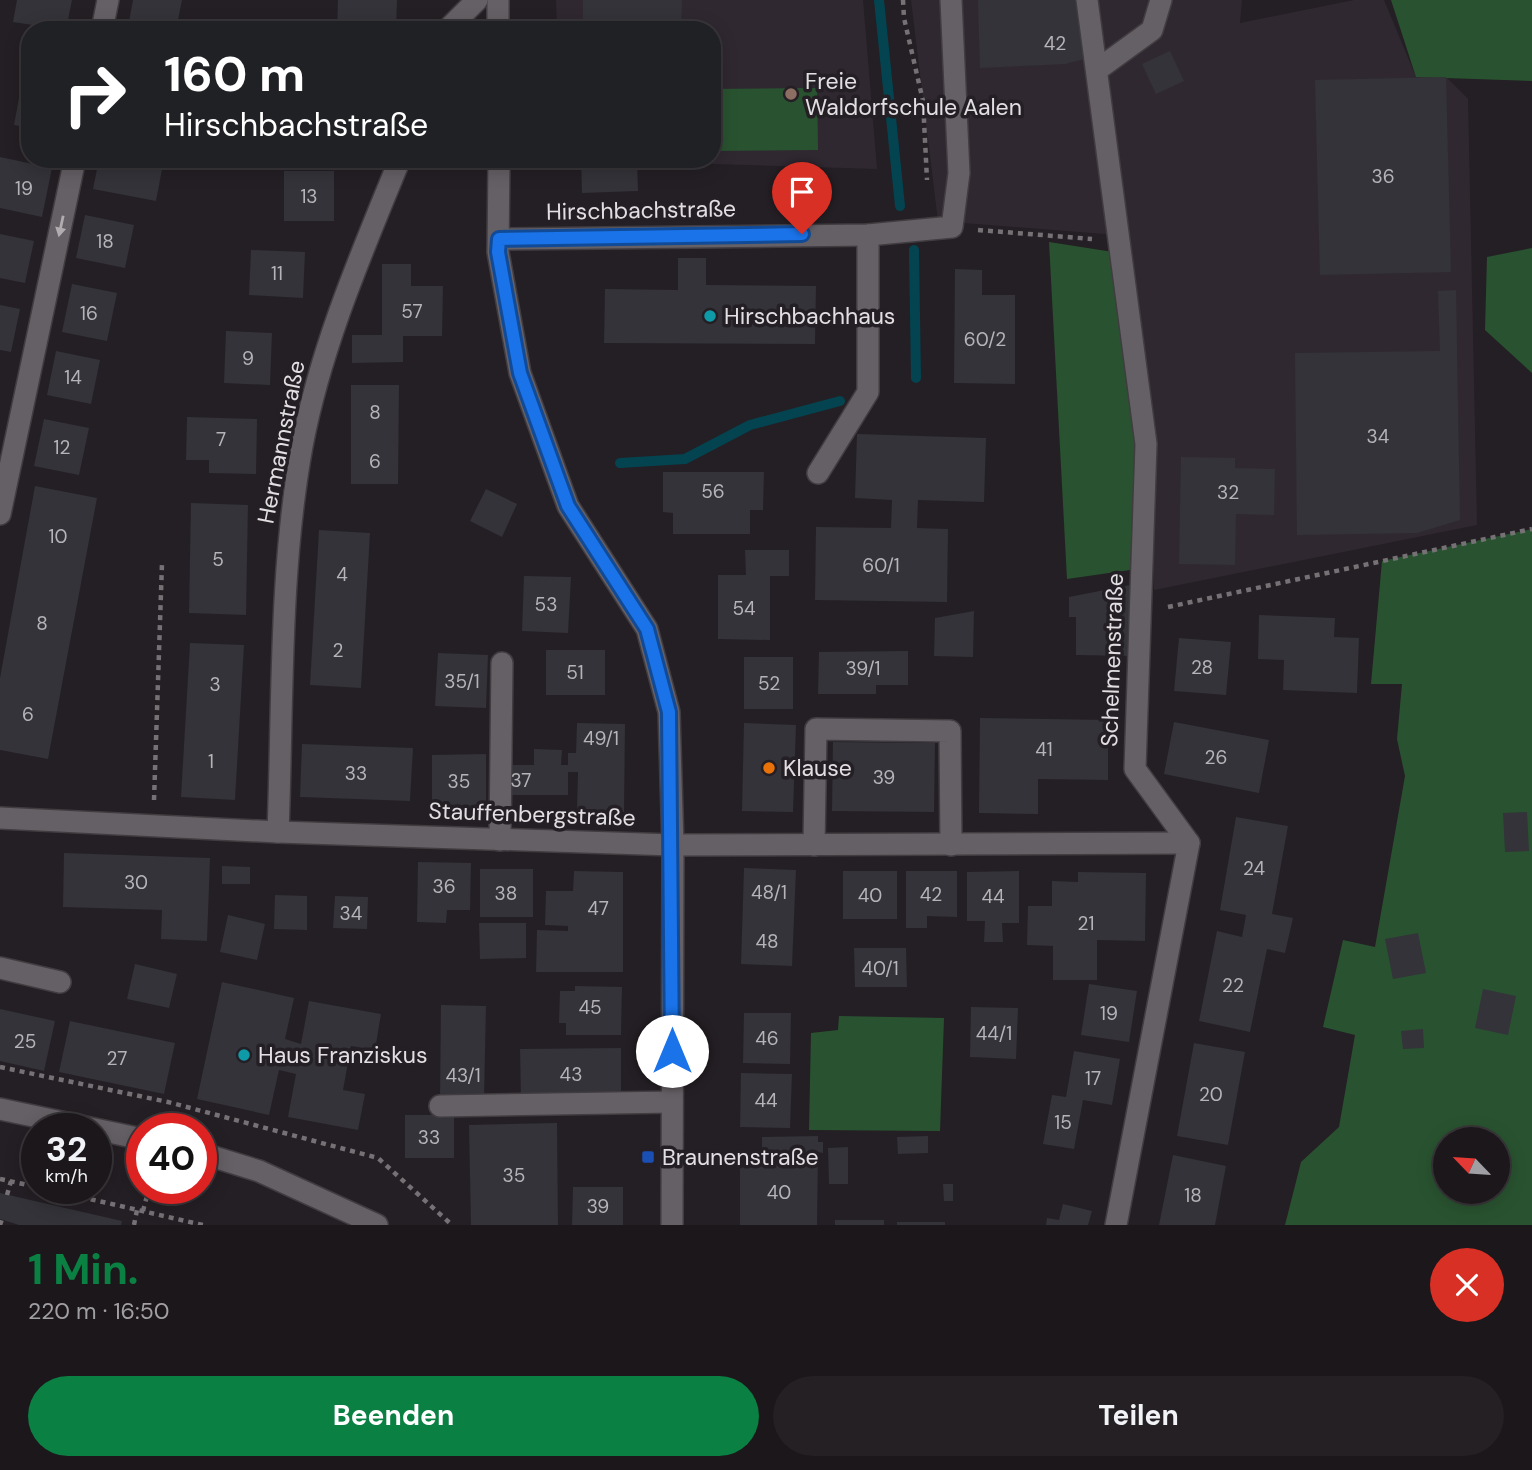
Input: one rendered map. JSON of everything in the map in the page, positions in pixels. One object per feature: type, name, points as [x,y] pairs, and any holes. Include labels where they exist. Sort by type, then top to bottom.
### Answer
[{"type":"street","points":[[104,21],[108,0]]},
{"type":"street","points":[[456,21],[477,0]]},
{"type":"street","points":[[498,0],[498,21]]},
{"type":"street","points":[[951,0],[959,173],[952,227]]},
{"type":"street","name":"Schelmenstraße","points":[[1087,0],[1146,444],[1135,769],[1189,843]]},
{"type":"street","points":[[1097,70],[1152,30],[1161,0]]},
{"type":"street","points":[[0,514],[73,168]]},
{"type":"street","name":"Hermannstraße","points":[[278,832],[289,528],[303,443],[328,341],[396,168]]},
{"type":"street","points":[[499,168],[498,252],[520,373],[568,506],[647,629],[669,712],[673,845],[672,1225]]},
{"type":"street","name":"Hirschbachstraße","points":[[499,239],[868,234],[952,227]]},
{"type":"street","points":[[818,473],[868,392],[868,234]]},
{"type":"street","points":[[500,840],[502,663]]},
{"type":"street","points":[[814,845],[816,729],[950,731],[951,845]]},
{"type":"street","name":"Stauffenbergstraße","points":[[0,818],[278,832],[673,845],[1189,843]]},
{"type":"street","points":[[1116,1225],[1189,843]]},
{"type":"street","points":[[0,968],[60,982]]},
{"type":"street","points":[[440,1106],[672,1102]]},
{"type":"street","points":[[0,1109],[126,1136]]},
{"type":"street","points":[[217,1158],[259,1171],[377,1225]]},
{"type":"path","points":[[904,0],[904,18],[923,102],[929,230]]},
{"type":"path","points":[[952,227],[1121,242]]},
{"type":"path","points":[[1139,612],[1532,529]]},
{"type":"path","points":[[153,826],[162,563]]},
{"type":"path","points":[[0,1067],[168,1102],[378,1158],[452,1225]]},
{"type":"path","points":[[0,1179],[21,1184]]},
{"type":"path","points":[[8,1195],[10,1181]]},
{"type":"path","points":[[110,1204],[203,1225]]},
{"type":"path","points":[[144,1212],[146,1204]]},
{"type":"path","points":[[134,1225],[137,1210]]},
{"type":"shaded area","name":"Freie Waldorfschule Aalen","points":[[556,0],[863,0],[877,169],[721,164],[721,21],[557,21]]},
{"type":"shaded area","points":[[911,0],[1242,0],[1240,23],[1354,0],[1384,0],[1416,77],[1446,77],[1468,99],[1477,525],[1154,590],[1152,423],[1130,236],[938,221]]},
{"type":"green space","points":[[1391,0],[1532,0],[1532,81],[1416,77]]},
{"type":"green space","points":[[817,88],[818,150],[721,151],[721,89]]},
{"type":"green space","points":[[1049,242],[1113,252],[1137,424],[1130,570],[1067,579]]},
{"type":"green space","points":[[1532,248],[1532,373],[1485,330],[1487,257]]},
{"type":"green space","points":[[1532,529],[1532,1225],[1285,1225],[1301,1162],[1339,1127],[1355,1035],[1323,1027],[1343,940],[1375,947],[1405,776],[1397,739],[1402,684],[1371,684],[1382,561]]},
{"type":"green space","points":[[839,1016],[944,1018],[940,1131],[809,1130],[811,1033],[838,1030]]},
{"type":"building","points":[[17,0],[72,0],[68,21],[13,22]]},
{"type":"building","points":[[133,0],[182,0],[178,21],[129,21]]},
{"type":"building","points":[[338,0],[397,0],[396,21],[337,21]]},
{"type":"building","points":[[583,0],[682,0],[681,21],[583,21]]},
{"type":"building","points":[[978,0],[1084,0],[1092,57],[1065,64],[980,68]]},
{"type":"building","points":[[1170,51],[1184,81],[1156,94],[1142,64]]},
{"type":"building","points":[[1446,77],[1451,272],[1320,275],[1315,80]]},
{"type":"building","points":[[21,86],[21,126],[14,125]]},
{"type":"building","points":[[0,157],[21,161],[21,168],[52,168],[42,217],[0,208]]},
{"type":"building","points":[[97,168],[162,168],[156,201],[93,189]]},
{"type":"building","points":[[581,168],[637,168],[638,191],[582,193]]},
{"type":"building","points":[[284,171],[334,171],[334,221],[284,221]]},
{"type":"building","points":[[85,215],[134,225],[125,268],[76,258]]},
{"type":"building","points":[[0,234],[34,241],[25,283],[0,278]]},
{"type":"building","points":[[251,250],[305,252],[303,298],[249,295]]},
{"type":"building","name":"Hirschbachhaus","points":[[678,258],[706,258],[706,285],[816,286],[815,344],[604,343],[605,289],[678,290]]},
{"type":"building","points":[[382,264],[411,264],[411,286],[443,286],[442,336],[403,336],[403,362],[352,363],[352,335],[382,335]]},
{"type":"building","points":[[955,269],[982,270],[982,295],[1015,295],[1015,384],[954,383]]},
{"type":"building","points":[[72,284],[117,293],[107,341],[62,332]]},
{"type":"building","points":[[1456,290],[1460,520],[1417,533],[1297,535],[1295,353],[1440,351],[1438,291]]},
{"type":"building","points":[[0,305],[20,309],[11,352],[0,350]]},
{"type":"building","points":[[226,331],[272,333],[270,385],[224,383]]},
{"type":"building","points":[[56,351],[100,360],[91,404],[47,395]]},
{"type":"building","points":[[351,385],[399,385],[398,484],[351,484]]},
{"type":"building","points":[[187,417],[257,419],[256,474],[209,473],[209,460],[186,460]]},
{"type":"building","points":[[44,419],[89,428],[79,475],[34,466]]},
{"type":"building","points":[[857,434],[986,438],[984,502],[918,500],[917,528],[948,529],[947,602],[815,600],[816,527],[891,528],[892,500],[855,498]]},
{"type":"building","points":[[1181,457],[1235,458],[1235,468],[1275,469],[1274,515],[1236,514],[1235,565],[1179,564]]},
{"type":"building","points":[[663,472],[764,472],[763,510],[750,510],[750,534],[673,534],[673,513],[663,512]]},
{"type":"building","points":[[35,486],[97,498],[48,759],[0,750],[0,678]]},
{"type":"building","points":[[486,489],[517,504],[502,537],[470,521]]},
{"type":"building","points":[[191,503],[248,505],[246,615],[189,613]]},
{"type":"building","points":[[319,530],[370,533],[361,688],[310,685]]},
{"type":"building","points":[[745,550],[789,550],[789,576],[770,576],[770,640],[718,639],[718,575],[746,575]]},
{"type":"building","points":[[524,576],[571,577],[568,633],[522,631]]},
{"type":"building","points":[[1130,585],[1128,656],[1076,655],[1076,617],[1069,617],[1069,597]]},
{"type":"building","points":[[974,611],[973,657],[934,656],[935,618]]},
{"type":"building","points":[[1259,615],[1335,618],[1334,637],[1359,638],[1357,693],[1283,690],[1284,660],[1258,659]]},
{"type":"building","points":[[1179,638],[1231,642],[1226,695],[1174,691]]},
{"type":"building","points":[[190,643],[244,645],[235,800],[181,797]]},
{"type":"building","points":[[546,650],[605,650],[605,695],[546,695]]},
{"type":"building","points":[[908,651],[908,685],[876,685],[876,694],[818,694],[819,652]]},
{"type":"building","points":[[438,653],[488,655],[486,708],[435,706]]},
{"type":"building","points":[[744,657],[793,657],[793,709],[744,709]]},
{"type":"building","points":[[980,718],[1108,720],[1108,780],[1038,779],[1038,814],[979,813]]},
{"type":"building","points":[[1174,722],[1269,740],[1259,793],[1164,774]]},
{"type":"building","points":[[577,723],[625,724],[624,812],[577,811],[578,772],[568,772],[568,795],[505,795],[505,765],[534,765],[534,749],[562,750],[561,765],[568,765],[568,753],[576,753]]},
{"type":"building","name":"Klause","points":[[744,723],[796,725],[793,812],[742,811]]},
{"type":"building","points":[[833,742],[935,743],[934,812],[832,811]]},
{"type":"building","points":[[302,744],[413,748],[410,801],[300,797]]},
{"type":"building","points":[[486,754],[486,807],[432,807],[432,755]]},
{"type":"building","points":[[1527,812],[1529,851],[1505,852],[1503,813]]},
{"type":"building","points":[[1236,817],[1288,826],[1272,914],[1293,918],[1285,953],[1267,949],[1250,1032],[1199,1021],[1217,931],[1242,937],[1246,915],[1220,910]]},
{"type":"building","points":[[64,853],[210,858],[207,941],[161,939],[162,910],[63,907]]},
{"type":"building","points":[[418,862],[471,863],[470,910],[447,910],[446,923],[417,922]]},
{"type":"building","points":[[222,866],[250,867],[250,884],[222,884]]},
{"type":"building","points":[[744,868],[796,870],[792,966],[741,964]]},
{"type":"building","points":[[480,869],[533,869],[533,917],[480,917]]},
{"type":"building","points":[[574,871],[623,872],[623,972],[536,972],[537,930],[568,931],[568,926],[545,925],[546,891],[573,891]]},
{"type":"building","points":[[843,871],[897,871],[897,919],[843,919]]},
{"type":"building","points":[[906,871],[957,871],[957,917],[927,916],[927,928],[906,928]]},
{"type":"building","points":[[1019,871],[1019,923],[1002,923],[1003,942],[984,942],[985,921],[967,921],[967,872]]},
{"type":"building","points":[[1078,872],[1146,873],[1145,941],[1097,940],[1097,980],[1053,980],[1053,946],[1027,945],[1028,906],[1052,906],[1052,881],[1078,882]]},
{"type":"building","points":[[275,895],[307,896],[307,930],[274,929]]},
{"type":"building","points":[[335,896],[368,897],[367,929],[333,928]]},
{"type":"building","points":[[228,915],[265,924],[257,960],[220,952]]},
{"type":"building","points":[[479,923],[526,923],[526,958],[480,959]]},
{"type":"building","points":[[1418,933],[1426,973],[1393,979],[1385,939]]},
{"type":"building","points":[[854,948],[906,948],[907,987],[855,987]]},
{"type":"building","points":[[135,964],[177,974],[169,1008],[127,999]]},
{"type":"building","points":[[222,982],[294,998],[285,1039],[301,1044],[309,1001],[381,1014],[375,1050],[351,1046],[343,1090],[365,1094],[358,1130],[288,1117],[296,1074],[279,1070],[269,1115],[197,1099]]},
{"type":"building","points":[[1089,984],[1137,991],[1129,1042],[1081,1035]]},
{"type":"building","points":[[575,986],[622,987],[621,1035],[566,1035],[566,1023],[559,1023],[560,991],[575,991]]},
{"type":"building","points":[[1483,989],[1516,996],[1508,1035],[1475,1028]]},
{"type":"building","points":[[441,1005],[486,1006],[484,1099],[440,1098]]},
{"type":"building","points":[[971,1007],[1018,1008],[1016,1059],[970,1057]]},
{"type":"building","points":[[0,1009],[55,1021],[44,1071],[0,1061]]},
{"type":"building","points":[[744,1013],[791,1013],[790,1064],[743,1063]]},
{"type":"building","points":[[70,1021],[175,1043],[164,1094],[59,1072]]},
{"type":"building","points":[[1423,1029],[1424,1048],[1403,1049],[1401,1031]]},
{"type":"building","points":[[1194,1043],[1245,1052],[1228,1145],[1177,1136]]},
{"type":"building","points":[[621,1048],[621,1099],[521,1100],[520,1049]]},
{"type":"building","points":[[1074,1051],[1120,1059],[1112,1105],[1083,1100],[1074,1149],[1043,1144],[1052,1095],[1066,1097]]},
{"type":"building","points":[[741,1073],[792,1074],[790,1128],[740,1127]]},
{"type":"building","points":[[405,1115],[454,1115],[454,1158],[405,1158]]},
{"type":"building","points":[[557,1123],[558,1225],[471,1225],[469,1125]]},
{"type":"building","points":[[818,1136],[818,1142],[823,1142],[823,1153],[818,1152],[817,1225],[740,1225],[740,1159],[762,1160],[762,1137]]},
{"type":"building","points":[[928,1136],[928,1153],[898,1154],[897,1137]]},
{"type":"building","points":[[848,1147],[848,1184],[829,1184],[828,1148]]},
{"type":"building","points":[[1173,1155],[1226,1166],[1215,1225],[1159,1225]]},
{"type":"building","points":[[943,1184],[953,1184],[953,1201],[944,1201]]},
{"type":"building","points":[[573,1187],[623,1187],[623,1225],[572,1225]]},
{"type":"building","points":[[0,1193],[21,1198],[21,1204],[48,1204],[122,1221],[121,1225],[19,1225],[0,1219]]},
{"type":"building","points":[[1063,1204],[1092,1211],[1088,1225],[1046,1225],[1047,1218],[1059,1220]]},
{"type":"building","points":[[835,1220],[884,1220],[884,1225],[835,1225]]},
{"type":"building","points":[[897,1222],[945,1222],[945,1225],[897,1225]]},
{"type":"waterway","points":[[879,0],[900,206]]},
{"type":"waterway","points":[[914,250],[916,378]]},
{"type":"waterway","points":[[620,463],[685,459],[750,425],[840,401]]},
{"type":"place","name":"Freie Waldorfschule Aalen","points":[[791,94]]},
{"type":"place","name":"Hirschbachhaus","points":[[710,316]]},
{"type":"place","name":"Klause","points":[[769,768]]},
{"type":"place","name":"Haus Franziskus","points":[[244,1055]]},
{"type":"place","name":"Braunenstraße","points":[[648,1157]]},
{"type":"route","points":[[672,1051],[673,845],[669,712],[647,629],[568,506],[520,373],[498,252],[499,239],[802,234]]}]
